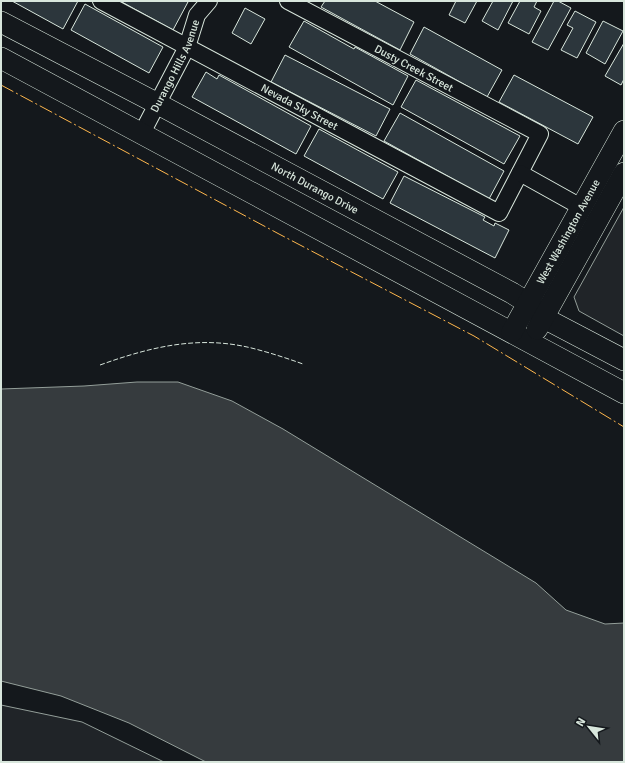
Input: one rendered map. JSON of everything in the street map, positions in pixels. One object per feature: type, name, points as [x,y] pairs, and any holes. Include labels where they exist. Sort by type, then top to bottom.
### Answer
[{"type":"main road","name":"North Durango Drive","points":[[1,22],[381,223],[528,303],[544,318],[624,360]]},
{"type":"main road","points":[[1,58],[624,393]]},
{"type":"main road","name":"West Washington Avenue","points":[[512,332],[624,131]]},
{"type":"main road","name":"West Washington Avenue","points":[[530,342],[624,173]]},
{"type":"street","name":"Nevada Sky Street","points":[[102,1],[499,213],[520,173]]},
{"type":"street","name":"Durango Hills Avenue","points":[[142,133],[187,47],[197,15],[209,1]]},
{"type":"street","name":"Dusty Creek Street","points":[[288,1],[540,134],[520,173]]},
{"type":"street","points":[[520,173],[582,207]]},
{"type":"shaded area","points":[[624,207],[624,336],[579,311],[574,297]]},
{"type":"shaded area","points":[[137,382],[178,382],[232,401],[283,429],[536,583],[566,610],[605,624],[624,623],[624,762],[206,762],[129,723],[61,696],[1,681],[1,389],[84,386]]},
{"type":"shaded area","points":[[1,705],[82,722],[164,762],[1,762]]},
{"type":"building","points":[[12,1],[78,1],[63,29]]},
{"type":"building","points":[[120,1],[185,1],[188,2],[173,30]]},
{"type":"building","points":[[325,1],[375,1],[414,22],[400,50],[321,7]]},
{"type":"building","points":[[456,1],[477,1],[465,23],[449,15]]},
{"type":"building","points":[[493,1],[513,1],[498,30],[482,21]]},
{"type":"building","points":[[520,1],[537,1],[534,7],[541,11],[529,34],[508,23]]},
{"type":"building","points":[[554,1],[558,1],[571,8],[548,50],[532,42]]},
{"type":"building","points":[[85,4],[163,47],[149,73],[71,30]]},
{"type":"building","points":[[245,8],[265,19],[251,44],[232,33]]},
{"type":"building","points":[[575,11],[596,22],[577,58],[561,50],[573,28],[567,25]]},
{"type":"building","points":[[304,21],[354,49],[355,47],[408,76],[393,105],[289,47]]},
{"type":"building","points":[[603,21],[623,31],[605,64],[586,53]]},
{"type":"building","points":[[424,27],[502,70],[487,97],[410,54]]},
{"type":"building","points":[[624,43],[624,79],[621,85],[605,76]]},
{"type":"building","points":[[285,55],[390,109],[376,136],[271,82]]},
{"type":"building","points":[[206,72],[217,79],[219,75],[311,126],[296,154],[192,97]]},
{"type":"building","points":[[514,75],[593,117],[578,144],[499,102]]},
{"type":"building","points":[[416,80],[520,136],[504,164],[401,107]]},
{"type":"building","points":[[400,113],[504,171],[489,199],[384,141]]},
{"type":"building","points":[[319,129],[398,172],[383,199],[304,156]]},
{"type":"building","points":[[404,176],[485,217],[483,220],[494,226],[495,223],[509,230],[495,258],[390,203]]},
{"type":"fence","points":[[100,365],[139,352],[178,344],[198,343],[238,345],[303,364]]},
{"type":"power","points":[[1,85],[279,234],[474,336],[624,427]]}]
